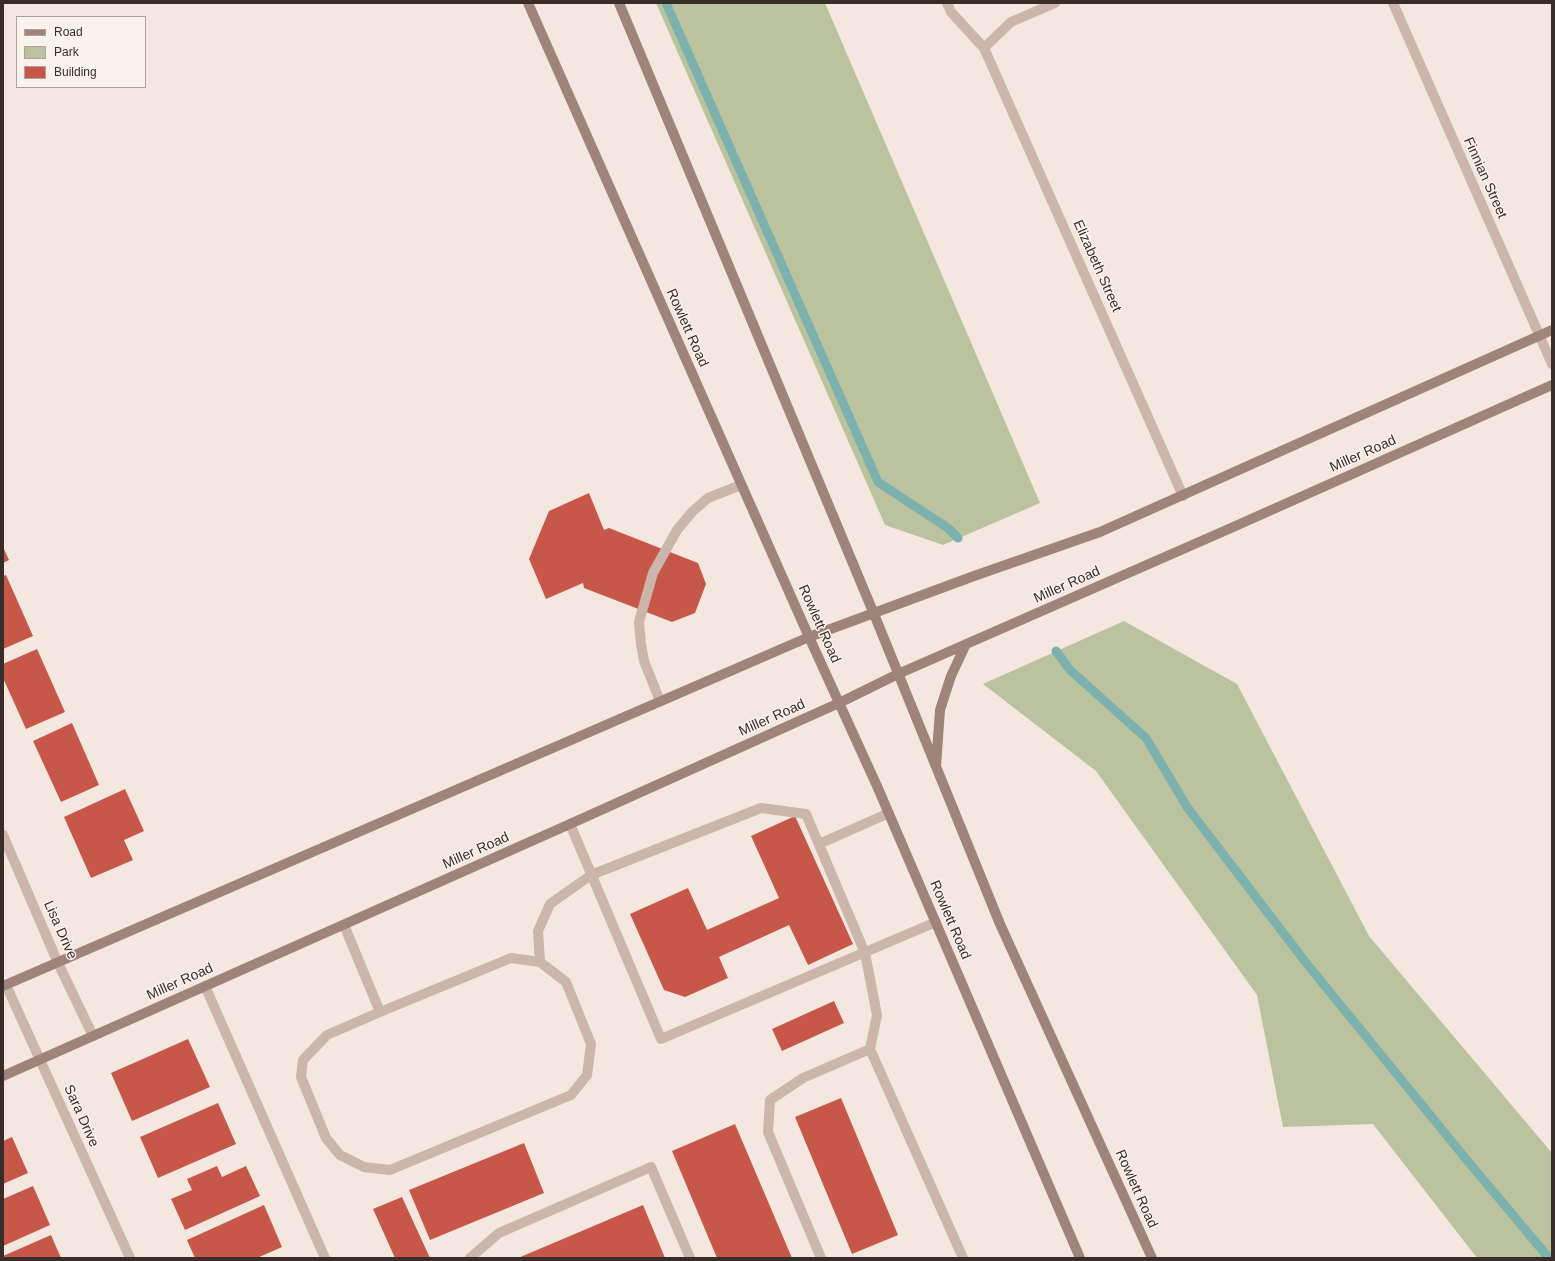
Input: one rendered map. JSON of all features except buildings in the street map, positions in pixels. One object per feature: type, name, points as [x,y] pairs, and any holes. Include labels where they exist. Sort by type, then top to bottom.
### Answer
[{"type":"main road","name":"Rowlett Road","points":[[528,3],[741,485],[889,813],[1080,1258]]},
{"type":"main road","name":"Rowlett Road","points":[[619,3],[874,614],[1000,924],[1152,1258]]},
{"type":"main road","points":[[4,986],[660,700],[809,637],[974,576],[1100,532],[1552,330]]},
{"type":"main road","name":"Miller Road","points":[[3,1076],[570,824],[839,703],[898,674],[1552,385]]},
{"type":"main road","points":[[936,768],[940,710],[951,676],[966,644]]},
{"type":"street","name":"Elizabeth Street","points":[[947,3],[951,12],[984,48],[1183,496]]},
{"type":"street","points":[[984,48],[1011,22],[1055,3]]},
{"type":"street","name":"Finnian Street","points":[[1393,3],[1552,364]]},
{"type":"street","points":[[660,700],[644,661],[639,622],[653,573],[677,530],[692,512],[708,498],[741,485]]},
{"type":"street","points":[[540,962],[538,931],[550,904],[591,875],[761,808],[806,814],[865,953],[877,1015],[870,1049],[963,1258]]},
{"type":"street","points":[[818,844],[889,813]]},
{"type":"street","points":[[570,824],[661,1039],[936,922]]},
{"type":"street","name":"Lisa Drive","points":[[3,835],[58,963],[93,1036]]},
{"type":"street","points":[[344,925],[380,1012]]},
{"type":"street","points":[[511,958],[540,962],[566,982],[591,1044],[587,1075],[571,1095],[390,1170],[364,1167],[340,1155],[326,1138],[301,1077],[303,1060],[327,1035],[380,1012],[511,958]]},
{"type":"street","name":"Sara Drive","points":[[4,986],[41,1060],[130,1258]]},
{"type":"street","points":[[205,986],[325,1258]]},
{"type":"street","points":[[821,1258],[768,1132],[770,1100],[803,1078],[870,1049]]},
{"type":"street","points":[[470,1258],[499,1233],[651,1167],[690,1258]]},
{"type":"green space","points":[[656,3],[825,3],[1040,503],[943,545],[885,525]]},
{"type":"green space","points":[[1124,621],[1237,684],[1369,936],[1552,1153],[1552,1258],[1477,1258],[1373,1124],[1283,1127],[1257,995],[1096,771],[983,684]]},
{"type":"waterway","points":[[666,3],[878,482],[948,528],[958,538]]},
{"type":"waterway","points":[[1056,651],[1070,670],[1146,738],[1187,807],[1307,964],[1549,1258]]}]
